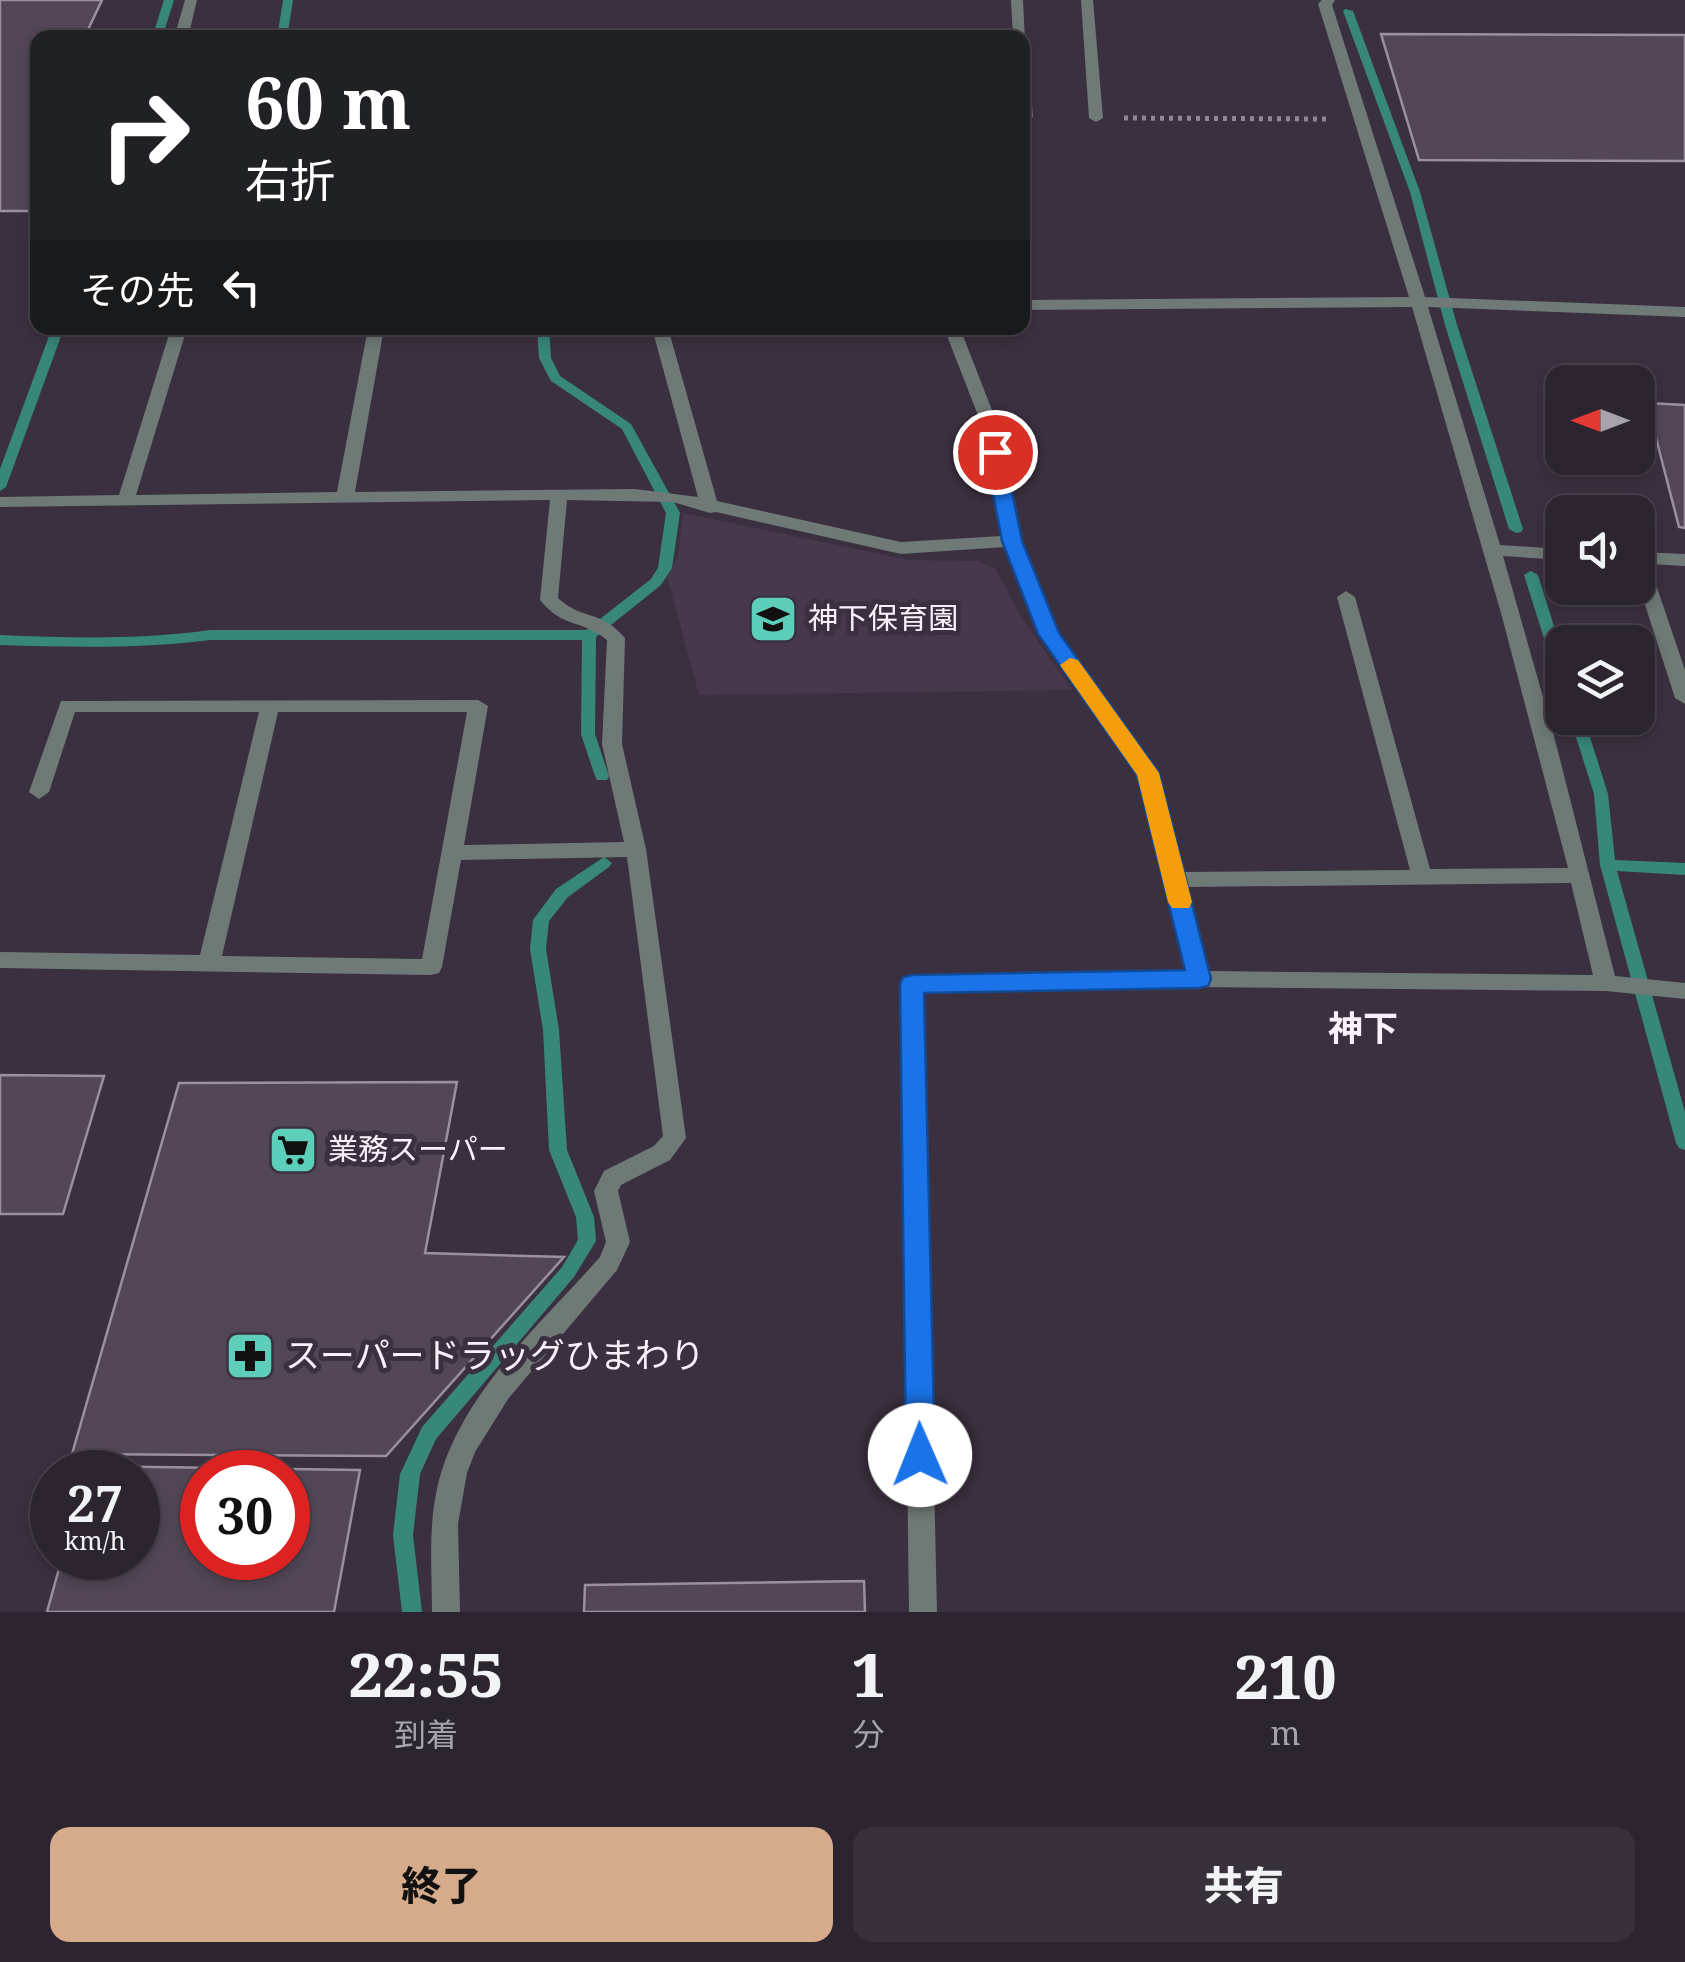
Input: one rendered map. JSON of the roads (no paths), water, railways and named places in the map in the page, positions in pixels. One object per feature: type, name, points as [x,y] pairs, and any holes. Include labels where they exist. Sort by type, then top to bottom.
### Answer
[{"type":"street","points":[[183,30],[191,0]]},
{"type":"street","points":[[1017,0],[1019,30]]},
{"type":"street","points":[[1087,0],[1096,118]]},
{"type":"street","points":[[1329,0],[1325,4],[1362,119],[1435,303],[1492,550],[1553,762],[1580,875],[1616,986]]},
{"type":"street","points":[[1030,305],[1435,303],[1685,312]]},
{"type":"street","points":[[126,500],[177,335]]},
{"type":"street","points":[[345,498],[375,335]]},
{"type":"street","points":[[662,335],[710,508]]},
{"type":"street","points":[[955,335],[989,423],[1012,541],[1049,634],[1148,773],[1199,979]]},
{"type":"street","points":[[446,1612],[446,1521],[453,1474],[473,1425],[609,1263],[618,1242],[606,1191],[612,1178],[662,1153],[675,1138],[636,849],[612,744],[616,638],[601,624],[569,618],[549,600],[558,495]]},
{"type":"street","points":[[5,502],[650,495],[901,548],[1012,541]]},
{"type":"street","points":[[1492,550],[1545,553]]},
{"type":"street","points":[[1655,559],[1685,560]]},
{"type":"street","points":[[1346,597],[1422,878]]},
{"type":"street","points":[[1654,605],[1685,698]]},
{"type":"street","points":[[0,960],[431,967],[478,706],[68,706],[39,792]]},
{"type":"street","points":[[210,964],[270,706]]},
{"type":"street","points":[[452,853],[636,849]]},
{"type":"street","points":[[1175,880],[1580,875]]},
{"type":"street","points":[[923,1612],[912,984],[1199,979],[1616,986],[1685,991]]},
{"type":"waterway","points":[[160,30],[169,0]]},
{"type":"waterway","points":[[283,30],[288,0]]},
{"type":"waterway","points":[[1348,11],[1415,192],[1451,325],[1516,529]]},
{"type":"waterway","points":[[0,487],[55,335]]},
{"type":"waterway","points":[[543,335],[545,358],[555,378],[627,427],[673,513],[665,568],[656,582],[589,635]]},
{"type":"waterway","points":[[1531,575],[1547,625]]},
{"type":"waterway","points":[[0,640],[105,643],[210,635],[589,635]]},
{"type":"waterway","points":[[589,635],[588,734],[602,776]]},
{"type":"waterway","points":[[1582,735],[1601,794],[1608,865]]},
{"type":"waterway","points":[[412,1612],[403,1535],[410,1474],[429,1433],[568,1272],[587,1241],[585,1217],[558,1150],[551,1030],[538,949],[541,920],[562,893],[604,863]]},
{"type":"waterway","points":[[1608,865],[1685,869]]},
{"type":"waterway","points":[[1608,865],[1685,1143]]},
{"type":"place","name":"神下保育園","points":[[773,619]]},
{"type":"place","name":"業務スーパー","points":[[293,1150]]},
{"type":"place","name":"スーパードラッグひまわり","points":[[250,1356]]},
{"type":"district","name":"神下","points":[[1363,1029]]}]
